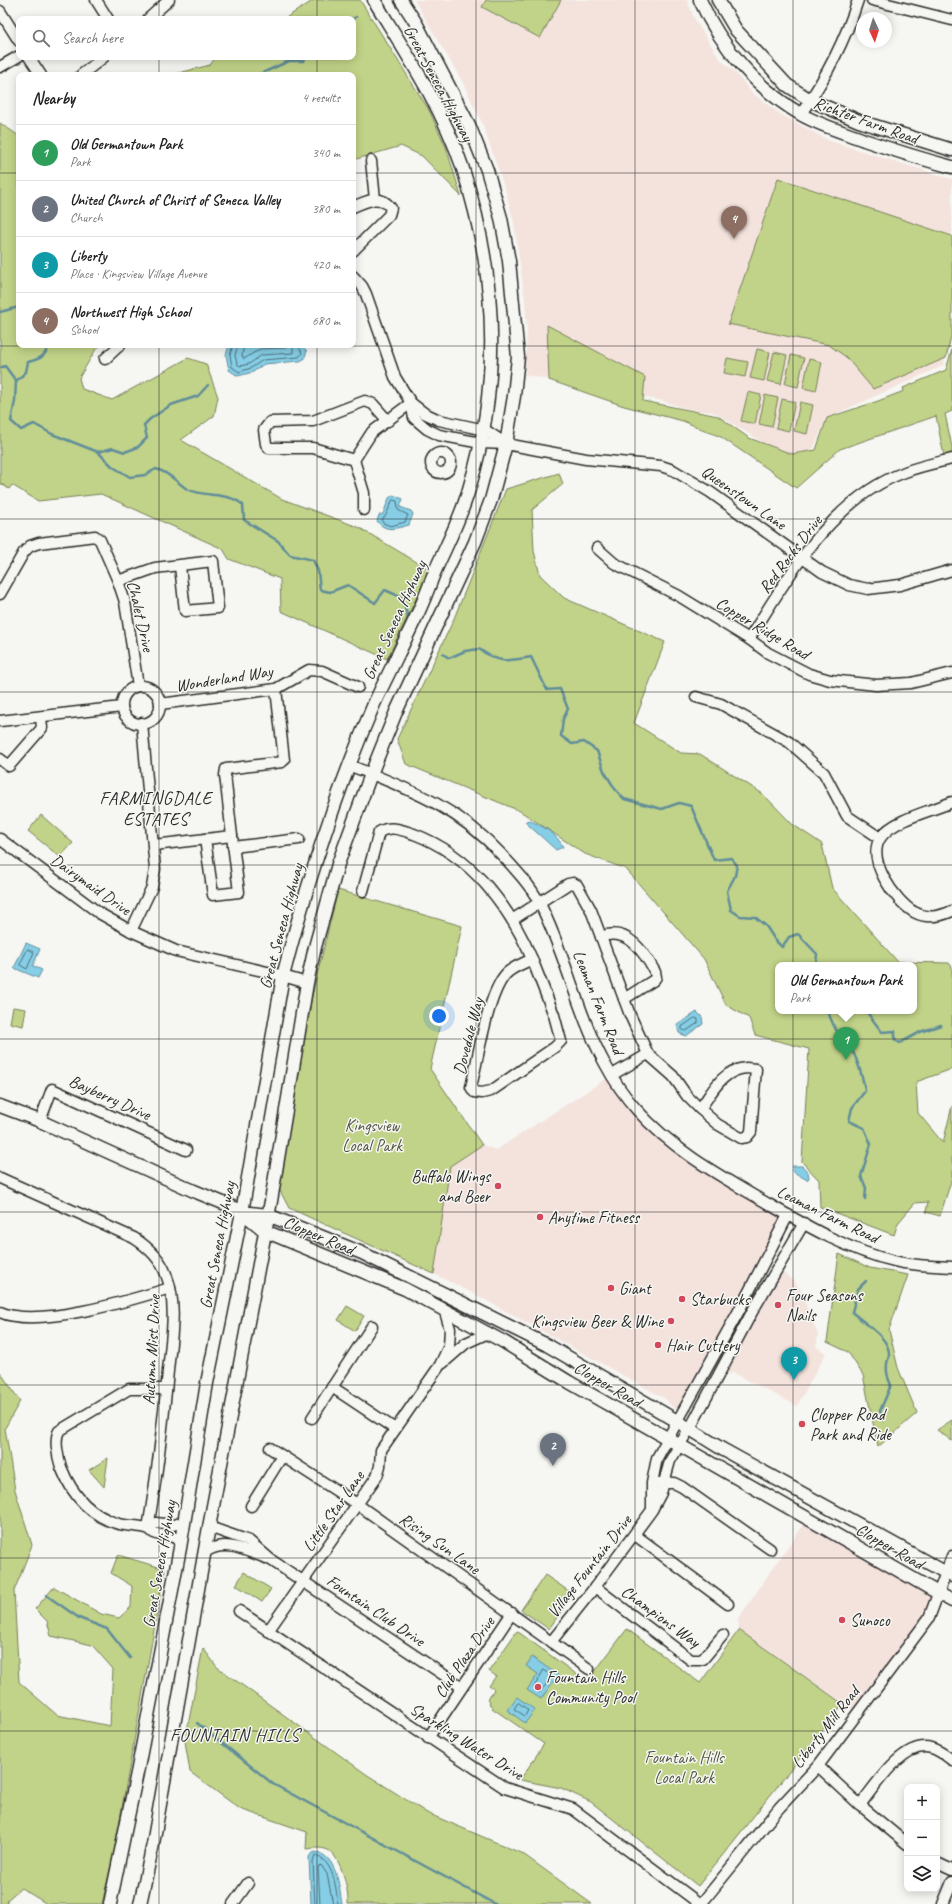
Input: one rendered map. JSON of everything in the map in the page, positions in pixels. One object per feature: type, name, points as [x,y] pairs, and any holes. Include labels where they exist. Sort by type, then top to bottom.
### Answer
[{"type":"main road","name":"Great Seneca Highway","points":[[110,1904],[140,1761],[180,1548],[207,1383],[242,1212],[283,976],[306,892],[349,765],[376,701],[453,535],[469,491],[485,430],[492,354],[485,260],[478,223],[461,165],[445,124],[417,72],[374,0]]},
{"type":"main road","name":"Great Seneca Highway","points":[[140,1904],[153,1844],[206,1552],[209,1526],[268,1215],[314,948],[338,864],[371,774],[396,712],[475,542],[491,500],[506,444],[514,396],[518,357],[509,261],[501,218],[487,170],[470,125],[416,23],[401,0]]},
{"type":"main road","name":"Richter Farm Road","points":[[700,0],[721,39],[742,66],[778,98],[801,114],[837,130],[902,153],[952,166]]},
{"type":"main road","name":"Richter Farm Road","points":[[718,0],[736,30],[766,65],[787,85],[810,100],[859,121],[952,150]]},
{"type":"main road","name":"Clopper Road","points":[[0,1106],[40,1121],[242,1212],[264,1231],[405,1290],[488,1333],[569,1382],[668,1437],[952,1601]]},
{"type":"main road","name":"Clopper Road","points":[[242,1212],[268,1215],[362,1253],[547,1345],[794,1490],[949,1574]]},
{"type":"street","points":[[96,0],[106,16]]},
{"type":"street","points":[[151,16],[169,0]]},
{"type":"street","points":[[801,114],[832,62],[852,20],[858,0]]},
{"type":"street","points":[[872,0],[952,20]]},
{"type":"street","points":[[0,11],[16,36]]},
{"type":"street","points":[[0,68],[16,58]]},
{"type":"street","points":[[31,60],[39,72]]},
{"type":"street","points":[[85,72],[100,60]]},
{"type":"street","points":[[371,160],[375,199]]},
{"type":"street","points":[[356,207],[380,198],[386,201],[391,208],[389,215],[356,248]]},
{"type":"street","points":[[356,279],[362,286],[366,294],[395,377],[411,403],[414,418],[427,428],[440,435],[482,443],[506,444]]},
{"type":"street","points":[[105,359],[117,348]]},
{"type":"street","points":[[354,460],[313,448],[269,448],[266,444],[264,430],[270,422],[313,421],[361,401],[374,404],[388,421]]},
{"type":"street","points":[[411,403],[424,413],[439,420],[485,430],[506,444]]},
{"type":"street","points":[[364,510],[364,493],[354,460],[372,432],[411,403]]},
{"type":"street","points":[[443,454],[455,424]]},
{"type":"street","name":"Queenstown Lane","points":[[506,444],[586,459],[661,466],[673,470],[706,489],[822,572],[849,586],[868,589],[900,585],[952,570]]},
{"type":"street","name":"Red Rocks Drive","points":[[749,639],[816,538],[858,499],[884,482],[904,472],[952,459]]},
{"type":"street","name":"Chalet Drive","points":[[0,594],[24,552],[30,546],[39,543],[95,536],[100,540],[118,581],[125,602],[138,686]]},
{"type":"street","name":"Copper Ridge Road","points":[[597,548],[614,564],[679,596],[788,665],[809,674],[830,680],[853,683],[895,684],[911,683],[952,673]]},
{"type":"street","points":[[118,581],[155,568],[213,561],[218,608],[185,611],[180,566]]},
{"type":"street","name":"Wonderland Way","points":[[160,704],[276,689],[309,670],[322,671],[358,687]]},
{"type":"street","points":[[138,686],[146,686],[153,690],[158,697],[160,704],[156,717],[142,723],[134,722],[128,719],[122,706],[126,693],[138,686]]},
{"type":"street","points":[[205,839],[213,895],[239,892],[225,775],[226,769],[282,762],[284,760],[276,689]]},
{"type":"street","points":[[696,697],[721,704],[789,742],[824,773],[847,816],[880,838]]},
{"type":"street","points":[[0,721],[122,706]]},
{"type":"street","points":[[0,759],[8,766],[42,728],[41,717]]},
{"type":"street","points":[[131,931],[152,887],[155,869],[142,723]]},
{"type":"street","name":"Leaman Farm Road","points":[[349,765],[418,793],[453,812],[501,854],[539,902],[561,951],[585,1019],[612,1075],[637,1110],[668,1139],[696,1162],[788,1215],[836,1239],[887,1259],[914,1265],[952,1267]]},
{"type":"street","points":[[952,802],[899,824],[880,838],[877,857],[879,868],[886,882],[903,903],[913,912],[924,916],[935,917],[952,911]]},
{"type":"street","name":"Dovedale Way","points":[[363,891],[379,832],[386,828],[401,830],[423,838],[447,851],[472,869],[512,920],[524,939],[532,959],[556,1021],[560,1041],[555,1047],[491,1091],[482,1093],[474,1092],[471,1087],[495,992],[508,972],[532,959]]},
{"type":"street","points":[[154,845],[232,836]]},
{"type":"street","name":"Dairymaid Drive","points":[[0,839],[99,913],[131,931],[176,950],[307,983]]},
{"type":"street","points":[[233,847],[299,839]]},
{"type":"street","points":[[512,920],[539,902],[573,883],[577,885],[591,910],[624,999],[648,1054],[673,1076],[700,1110],[717,1124],[741,1138],[747,1137],[751,1132],[756,1069],[746,1068],[732,1070],[724,1076],[700,1110]]},
{"type":"street","points":[[601,937],[612,934],[628,938],[636,944],[655,972],[656,977],[654,980],[624,999]]},
{"type":"street","points":[[612,1075],[648,1054]]},
{"type":"street","name":"Bayberry Drive","points":[[40,1121],[52,1089],[186,1150]]},
{"type":"street","name":"Autumn Mist Drive","points":[[0,1178],[134,1238],[146,1246],[158,1258],[166,1273],[173,1303],[158,1464],[148,1528]]},
{"type":"street","name":"Village Fountain Drive","points":[[652,1510],[652,1483],[657,1458],[741,1307],[788,1215]]},
{"type":"street","name":"Village Fountain Drive","points":[[551,1642],[596,1587],[652,1510],[664,1483],[670,1461],[681,1445],[752,1312],[804,1223]]},
{"type":"street","points":[[0,1312],[20,1317],[53,1315],[115,1304],[170,1288]]},
{"type":"street","name":"Little Star Lane","points":[[268,1631],[377,1476],[381,1450],[440,1365],[450,1346],[450,1329],[445,1312]]},
{"type":"street","points":[[312,1418],[372,1326]]},
{"type":"street","name":"Little Star Lane","points":[[440,1365],[466,1343],[488,1333]]},
{"type":"street","points":[[332,1387],[395,1429]]},
{"type":"street","points":[[166,1389],[136,1388],[122,1392],[59,1431],[57,1435],[60,1463],[70,1488],[80,1502],[105,1520],[148,1528],[154,1533],[172,1535],[179,1541],[180,1548]]},
{"type":"street","name":"Rising Sun Lane","points":[[270,1448],[357,1504],[589,1669]]},
{"type":"street","points":[[251,1506],[282,1456]]},
{"type":"street","points":[[652,1483],[674,1484],[682,1487],[770,1549]]},
{"type":"street","points":[[148,1528],[156,1523],[173,1525],[184,1522]]},
{"type":"street","name":"Fountain Club Drive","points":[[209,1526],[249,1541],[271,1560],[462,1687]]},
{"type":"street","points":[[635,1535],[728,1604]]},
{"type":"street","name":"Fountain Club Drive","points":[[206,1552],[220,1545],[239,1548],[271,1560]]},
{"type":"street","name":"Liberty Mill Road","points":[[700,1904],[779,1808],[818,1766],[929,1618],[949,1574],[952,1556]]},
{"type":"street","name":"Champions Way","points":[[596,1587],[690,1660],[703,1659],[723,1635]]},
{"type":"street","name":"Sparkling Water Drive","points":[[239,1611],[505,1788],[574,1809],[700,1904]]},
{"type":"street","name":"Club Plaza Drive","points":[[428,1738],[512,1613]]},
{"type":"street","points":[[860,1805],[903,1754],[920,1747],[930,1747],[938,1750],[952,1760]]},
{"type":"street","points":[[818,1766],[860,1805],[904,1842]]},
{"type":"street","points":[[940,1864],[952,1870]]},
{"type":"street","points":[[943,1904],[952,1882]]},
{"type":"street","points":[[233,1904],[248,1883]]},
{"type":"shaded area","points":[[414,0],[687,0],[695,20],[720,59],[735,72],[752,93],[782,115],[830,141],[952,179],[952,336],[944,364],[827,418],[813,449],[796,463],[714,412],[691,410],[659,400],[525,375],[527,330],[525,299],[514,223],[506,192],[482,123],[463,83]]},
{"type":"shaded area","points":[[612,1075],[668,1139],[788,1215],[681,1413],[670,1405],[666,1399],[480,1297],[434,1274],[450,1165],[482,1145],[496,1150]]},
{"type":"shaded area","points":[[777,1270],[790,1277],[800,1289],[818,1335],[816,1347],[826,1353],[797,1406],[734,1373],[719,1375]]},
{"type":"shaded area","points":[[807,1519],[939,1594],[929,1618],[857,1713],[739,1630],[738,1619]]},
{"type":"green space","points":[[314,0],[360,0],[429,110],[446,147],[461,196],[422,156],[401,146],[356,159],[356,72],[183,72],[210,65],[214,60],[356,60],[356,16],[289,16]]},
{"type":"green space","points":[[486,0],[561,0],[540,38],[482,7]]},
{"type":"green space","points":[[0,123],[16,134],[16,348],[97,348],[79,378],[82,389],[112,400],[188,358],[206,364],[218,397],[214,416],[181,440],[282,499],[358,527],[430,570],[387,659],[281,611],[280,579],[229,559],[223,549],[101,494],[38,501],[12,485],[9,489],[0,483]]},
{"type":"green space","points":[[778,178],[952,236],[952,332],[946,358],[873,389],[846,357],[829,345],[728,324]]},
{"type":"green space","points":[[547,325],[645,377],[643,401],[718,416],[749,438],[792,454],[816,450],[827,418],[904,391],[903,388],[946,370],[952,349],[952,411],[945,414],[952,447],[952,459],[945,461],[936,416],[840,449],[796,488],[721,437],[683,421],[624,406],[549,380]]},
{"type":"green space","points":[[757,349],[770,352],[764,381],[750,378]]},
{"type":"green space","points":[[774,352],[787,355],[781,384],[767,381]]},
{"type":"green space","points":[[791,355],[804,358],[798,387],[785,384]]},
{"type":"green space","points":[[727,358],[748,362],[745,377],[724,373]]},
{"type":"green space","points":[[809,359],[822,362],[816,391],[803,388]]},
{"type":"green space","points":[[748,392],[761,395],[755,424],[741,421]]},
{"type":"green space","points":[[765,395],[778,398],[772,427],[759,424]]},
{"type":"green space","points":[[782,399],[795,402],[789,431],[776,428]]},
{"type":"green space","points":[[800,402],[813,405],[807,434],[794,431]]},
{"type":"green space","points":[[559,473],[563,484],[532,510],[534,551],[540,575],[564,598],[665,642],[634,723],[681,753],[700,754],[763,794],[792,824],[822,844],[832,888],[898,962],[775,962],[775,1014],[917,1014],[917,962],[949,963],[952,967],[952,1069],[916,1082],[918,1113],[943,1143],[952,1106],[952,1178],[940,1216],[926,1212],[928,1202],[915,1203],[898,1223],[894,1235],[820,1207],[819,1180],[802,1162],[809,1049],[755,1035],[749,1018],[726,1005],[704,959],[626,869],[585,854],[520,811],[406,764],[397,739],[453,621],[506,489]]},
{"type":"green space","points":[[41,815],[73,843],[60,857],[28,831]]},
{"type":"green space","name":"Kingsview Local Park","points":[[338,890],[462,926],[430,1069],[482,1145],[450,1166],[434,1274],[289,1208],[278,1187],[312,996]]},
{"type":"green space","points":[[13,1007],[26,1009],[23,1026],[10,1023]]},
{"type":"green space","points":[[839,1254],[870,1268],[908,1275],[889,1330],[898,1368],[917,1413],[878,1447],[863,1375],[848,1352],[827,1342]]},
{"type":"green space","points":[[347,1306],[364,1316],[355,1331],[338,1320]]},
{"type":"green space","points":[[0,1372],[20,1401],[5,1428],[15,1490],[32,1545],[14,1591],[19,1682],[57,1715],[110,1726],[113,1669],[92,1645],[51,1636],[47,1621],[35,1609],[54,1587],[101,1614],[119,1618],[131,1607],[132,1586],[111,1573],[118,1555],[165,1569],[114,1852],[102,1904],[47,1904],[21,1888],[7,1900],[8,1904],[0,1904]]},
{"type":"green space","points":[[952,1420],[952,1441],[937,1430]]},
{"type":"green space","points":[[108,1458],[104,1487],[89,1470]]},
{"type":"green space","points":[[244,1572],[271,1589],[262,1602],[236,1585]]},
{"type":"green space","points":[[545,1575],[573,1594],[549,1629],[521,1610]]},
{"type":"green space","name":"Fountain Hills Local Park","points":[[627,1629],[700,1683],[739,1630],[843,1704],[698,1886],[591,1802],[561,1788],[520,1780],[544,1744],[492,1708],[493,1707],[489,1704],[490,1702],[488,1700],[494,1689],[489,1686],[496,1676],[489,1671],[517,1631],[587,1682]]},
{"type":"green space","points":[[203,1648],[217,1667],[366,1774],[427,1813],[523,1854],[592,1904],[348,1904],[346,1883],[337,1859],[333,1854],[325,1849],[306,1849],[307,1832],[240,1809],[190,1772],[185,1741]]},
{"type":"water","points":[[228,348],[304,348],[307,351],[304,359],[300,361],[264,364],[253,372],[238,376],[229,370],[226,355]]},
{"type":"water","points":[[393,495],[403,499],[400,507],[411,511],[413,514],[409,525],[392,529],[380,525],[377,521],[379,515],[383,514],[389,498]]},
{"type":"water","points":[[528,820],[539,824],[548,830],[557,838],[563,847],[556,850],[525,822]]},
{"type":"water","points":[[26,943],[40,949],[33,966],[42,970],[38,978],[14,968]]},
{"type":"water","points":[[697,1012],[702,1017],[703,1024],[686,1036],[679,1033],[677,1025]]},
{"type":"water","points":[[793,1166],[802,1166],[808,1172],[809,1178],[807,1180],[792,1171]]},
{"type":"water","points":[[532,1657],[558,1675],[541,1699],[527,1690],[538,1674],[526,1666]]},
{"type":"water","points":[[517,1697],[535,1710],[525,1723],[507,1710]]},
{"type":"water","points":[[315,1852],[322,1854],[328,1859],[336,1872],[342,1904],[311,1904],[309,1857]]},
{"type":"waterway","points":[[265,72],[289,61],[304,60]]},
{"type":"waterway","points":[[0,312],[16,308]]},
{"type":"waterway","points":[[16,381],[26,372],[28,362],[42,357],[48,348]]},
{"type":"waterway","points":[[0,368],[5,366],[16,381],[15,401],[11,421],[21,430],[34,424],[52,434],[98,452],[113,467],[130,477],[145,475],[156,469],[161,470],[187,489],[194,492],[223,496],[237,501],[243,505],[244,520],[278,541],[290,555],[313,560],[318,571],[320,590],[330,592],[348,585],[375,603],[385,590],[401,597],[408,617]]},
{"type":"waterway","points":[[98,452],[113,448],[125,452],[138,447],[147,438],[144,425],[150,419],[171,405],[198,396],[208,385]]},
{"type":"waterway","points":[[443,654],[449,658],[465,651],[479,649],[486,654],[504,660],[516,660],[531,657],[547,690],[560,689],[568,709],[563,719],[561,736],[572,744],[584,742],[597,751],[604,771],[615,789],[624,799],[662,809],[679,803],[691,806],[714,860],[731,858],[737,865],[735,876],[727,891],[731,910],[740,916],[755,917],[766,926],[775,940],[782,947],[789,937],[798,934],[817,954],[816,962]]},
{"type":"waterway","points":[[829,1014],[838,1033],[854,1054],[865,1091],[852,1108],[849,1121],[864,1128],[871,1144],[861,1176],[866,1188],[865,1199]]},
{"type":"waterway","points":[[868,1014],[882,1032],[895,1031],[895,1040],[900,1043],[920,1032],[941,1025]]},
{"type":"waterway","points":[[866,1281],[858,1289],[852,1312],[881,1336],[888,1348],[889,1355],[887,1369],[888,1378],[891,1385],[880,1411],[884,1421]]},
{"type":"waterway","points":[[46,1595],[79,1618],[107,1629],[130,1658]]},
{"type":"waterway","points":[[197,1723],[273,1784],[495,1904]]},
{"type":"place","name":"Northwest High School","points":[[734,239]]},
{"type":"place","name":"Old Germantown Park","points":[[846,1060]]},
{"type":"place","name":"Buffalo Wings and Beer","points":[[498,1186]]},
{"type":"place","name":"Anytime Fitness","points":[[540,1217]]},
{"type":"place","name":"Giant","points":[[611,1288]]},
{"type":"place","name":"Starbucks","points":[[682,1299]]},
{"type":"place","name":"Four Seasons Nails","points":[[778,1305]]},
{"type":"place","name":"Kingsview Beer & Wine","points":[[671,1321]]},
{"type":"place","name":"Hair Cuttery","points":[[658,1345]]},
{"type":"place","name":"Liberty","points":[[794,1380]]},
{"type":"place","name":"Clopper Road Park and Ride","points":[[802,1424]]},
{"type":"place","name":"United Church of Christ of Seneca Valley","points":[[553,1466]]},
{"type":"place","name":"Sunoco","points":[[842,1620]]},
{"type":"place","name":"Fountain Hills Community Pool","points":[[538,1687]]},
{"type":"district","name":"FARMINGDALE ESTATES","points":[[156,808]]},
{"type":"district","name":"FOUNTAIN HILLS","points":[[235,1735]]}]
